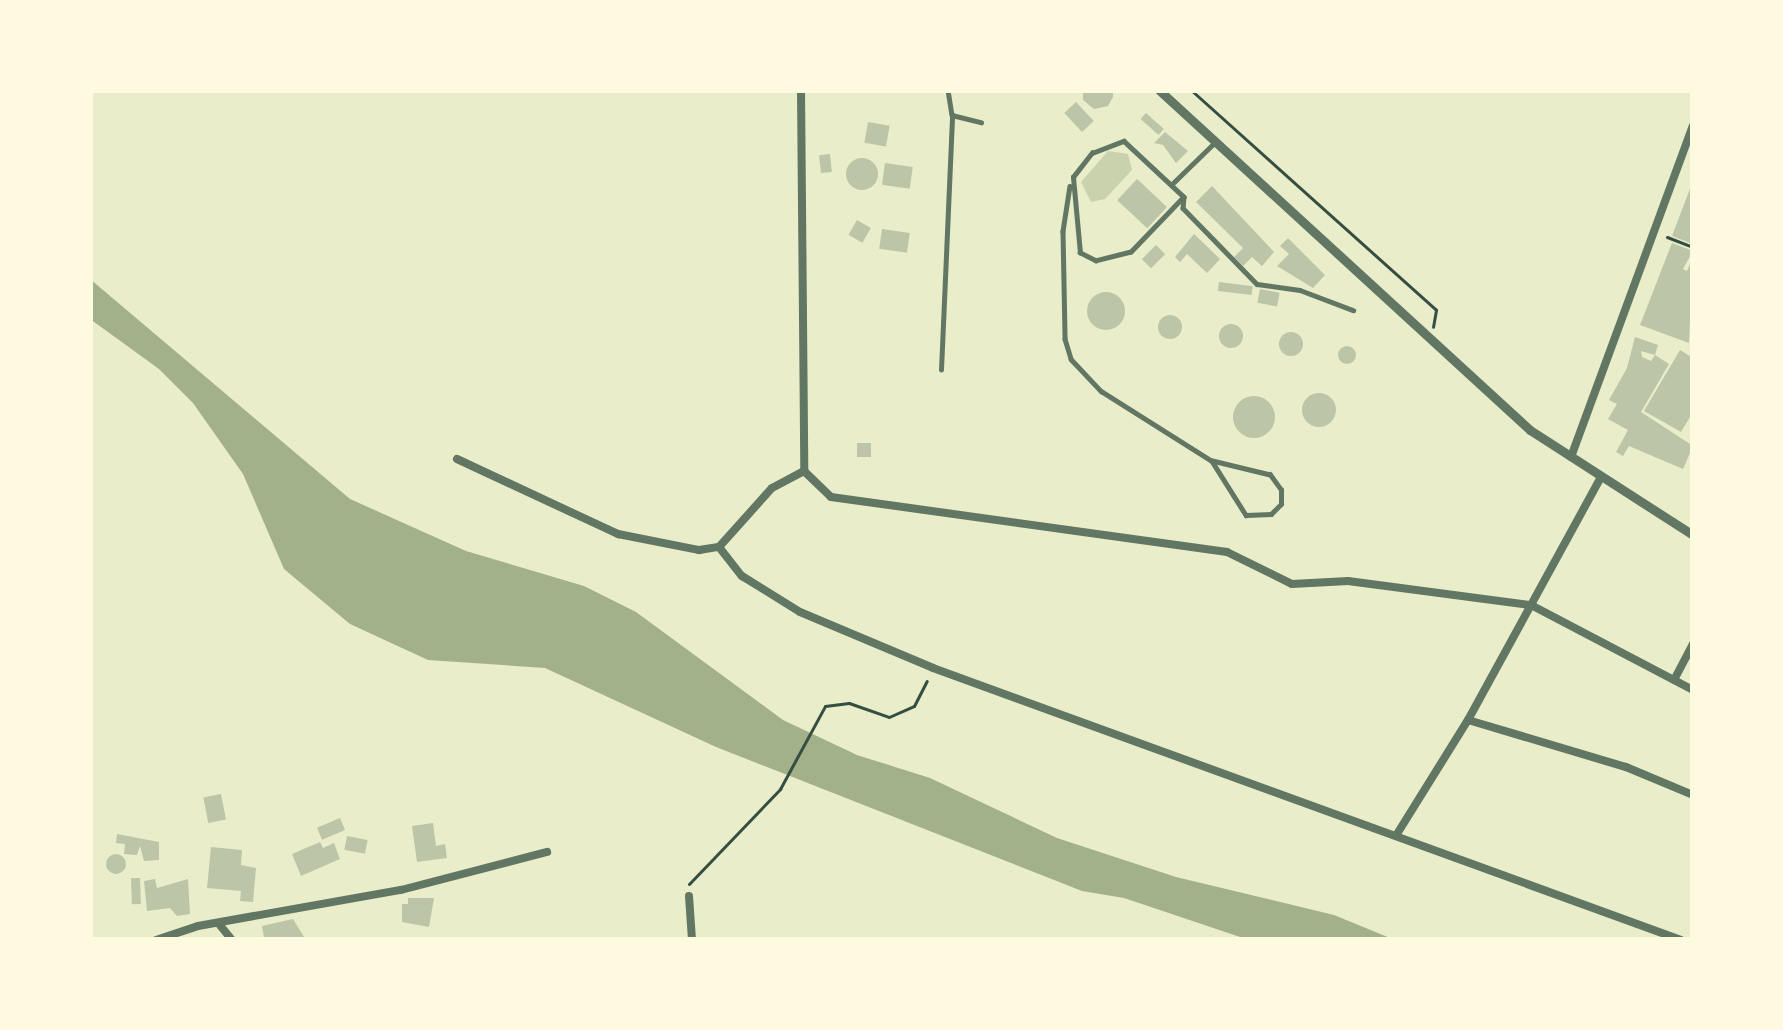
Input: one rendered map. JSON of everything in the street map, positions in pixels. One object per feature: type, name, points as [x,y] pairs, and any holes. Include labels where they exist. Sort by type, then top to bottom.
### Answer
[{"type":"street","points":[[801,90],[804,471],[831,497],[872,507],[1227,552],[1292,584],[1348,581],[1531,604],[1693,690]]},
{"type":"street","points":[[1160,90],[1529,430],[1693,535]]},
{"type":"street","points":[[1570,459],[1692,132]]},
{"type":"street","points":[[457,459],[618,534],[699,550],[719,548],[772,488],[804,471]]},
{"type":"street","points":[[1397,834],[1468,720],[1600,479]]},
{"type":"street","points":[[719,548],[742,575],[800,612],[933,668],[1270,795],[1397,834],[1681,940]]},
{"type":"street","points":[[1674,680],[1693,644]]},
{"type":"street","points":[[1468,720],[1626,767],[1693,795]]},
{"type":"street","points":[[157,940],[218,923],[401,890],[547,852]]},
{"type":"street","points":[[689,896],[692,940]]},
{"type":"street","points":[[218,923],[232,940]]},
{"type":"lane","points":[[941,370],[952,115],[948,90]]},
{"type":"lane","points":[[952,115],[981,122]]},
{"type":"lane","points":[[1171,185],[1217,140]]},
{"type":"lane","points":[[1184,197],[1124,141],[1092,153],[1073,177],[1063,230],[1065,339],[1071,359],[1101,391],[1212,460],[1270,475],[1281,490],[1281,504],[1271,514],[1246,515],[1212,460]]},
{"type":"lane","points":[[1073,177],[1076,242],[1096,261],[1131,252],[1184,197]]},
{"type":"lane","points":[[1184,197],[1183,208],[1257,284],[1300,290],[1326,304],[1353,310]]},
{"type":"path","points":[[1191,90],[1436,310],[1430,340]]},
{"type":"path","points":[[1655,232],[1693,247]]},
{"type":"path","points":[[689,896],[692,876],[780,789],[825,706],[837,702],[889,717],[904,712],[914,706],[933,668]]},
{"type":"shaded area","points":[[1108,151],[1128,154],[1132,170],[1105,199],[1091,202],[1081,182]]},
{"type":"shaded area","points":[[90,279],[350,499],[466,551],[584,586],[636,612],[783,720],[857,755],[930,778],[1057,838],[1176,877],[1334,915],[1395,940],[1249,940],[1124,898],[1082,891],[716,747],[545,668],[428,660],[350,624],[284,569],[243,474],[193,403],[159,369],[90,319]]},
{"type":"building","points":[[1083,90],[1113,90],[1113,97],[1108,106],[1094,109],[1083,100]]},
{"type":"building","points":[[1076,102],[1094,121],[1082,132],[1064,113]]},
{"type":"building","points":[[1146,113],[1164,129],[1158,135],[1141,119]]},
{"type":"building","points":[[868,122],[890,126],[886,147],[864,143]]},
{"type":"building","points":[[1165,132],[1188,151],[1176,163],[1163,145],[1154,143]]},
{"type":"building","points":[[830,154],[832,172],[821,173],[819,155]]},
{"type":"building","points":[[862,158],[874,162],[878,174],[874,186],[862,190],[850,186],[846,174],[850,162]]},
{"type":"building","points":[[885,163],[913,167],[910,189],[882,185]]},
{"type":"building","points":[[1137,179],[1167,207],[1147,228],[1117,200]]},
{"type":"building","points":[[1693,181],[1693,244],[1672,236]]},
{"type":"building","points":[[1212,186],[1274,252],[1262,266],[1252,257],[1243,266],[1234,257],[1243,248],[1196,202]]},
{"type":"building","points":[[857,220],[871,228],[862,243],[848,235]]},
{"type":"building","points":[[882,229],[910,233],[907,253],[879,249]]},
{"type":"building","points":[[1194,234],[1220,259],[1207,273],[1187,254],[1180,262],[1175,257]]},
{"type":"building","points":[[1288,238],[1325,275],[1313,288],[1277,266],[1289,254],[1280,246]]},
{"type":"building","points":[[1672,243],[1693,251],[1683,269],[1687,271],[1693,257],[1689,343],[1640,325]]},
{"type":"building","points":[[1156,245],[1165,254],[1151,268],[1142,259]]},
{"type":"building","points":[[1219,282],[1253,286],[1252,295],[1218,291]]},
{"type":"building","points":[[1260,289],[1280,293],[1277,307],[1257,303]]},
{"type":"building","points":[[1106,292],[1120,297],[1125,311],[1120,325],[1106,330],[1092,325],[1087,311],[1092,297]]},
{"type":"building","points":[[1170,315],[1182,327],[1170,339],[1158,327]]},
{"type":"building","points":[[1231,324],[1243,336],[1231,348],[1219,336]]},
{"type":"building","points":[[1291,332],[1303,344],[1291,356],[1279,344]]},
{"type":"building","points":[[1635,337],[1658,345],[1655,355],[1669,364],[1641,412],[1693,446],[1683,469],[1629,446],[1623,456],[1616,452],[1628,430],[1608,419],[1617,404],[1609,400],[1627,368]]},
{"type":"building","points":[[1347,346],[1356,355],[1347,364],[1338,355]]},
{"type":"building","points":[[1680,350],[1693,358],[1693,412],[1681,432],[1644,411]]},
{"type":"building","points":[[1319,393],[1331,398],[1336,410],[1331,422],[1319,427],[1307,422],[1302,410],[1307,398]]},
{"type":"building","points":[[1254,396],[1269,402],[1275,417],[1269,432],[1254,438],[1239,432],[1233,417],[1239,402]]},
{"type":"building","points":[[857,443],[871,443],[871,457],[857,457]]},
{"type":"building","points":[[221,794],[226,820],[208,823],[203,797]]},
{"type":"building","points":[[340,818],[345,830],[322,840],[317,828]]},
{"type":"building","points":[[433,823],[436,846],[445,844],[447,858],[417,862],[412,826]]},
{"type":"building","points":[[117,834],[159,842],[159,860],[144,861],[140,846],[137,855],[124,854],[125,844],[116,843]]},
{"type":"building","points":[[347,836],[368,840],[365,854],[344,850]]},
{"type":"building","points":[[320,842],[323,848],[334,843],[340,859],[301,876],[292,854]]},
{"type":"building","points":[[211,847],[242,850],[241,865],[256,868],[253,902],[240,901],[241,891],[207,888]]},
{"type":"building","points":[[116,854],[126,864],[116,874],[106,864]]},
{"type":"building","points":[[131,878],[140,878],[141,904],[132,904]]},
{"type":"building","points":[[155,879],[157,888],[188,879],[190,914],[177,916],[170,908],[147,911],[144,881]]},
{"type":"building","points":[[408,898],[434,898],[429,927],[402,922],[402,904],[408,904]]},
{"type":"building","points":[[293,919],[306,940],[264,938],[262,926]]}]
